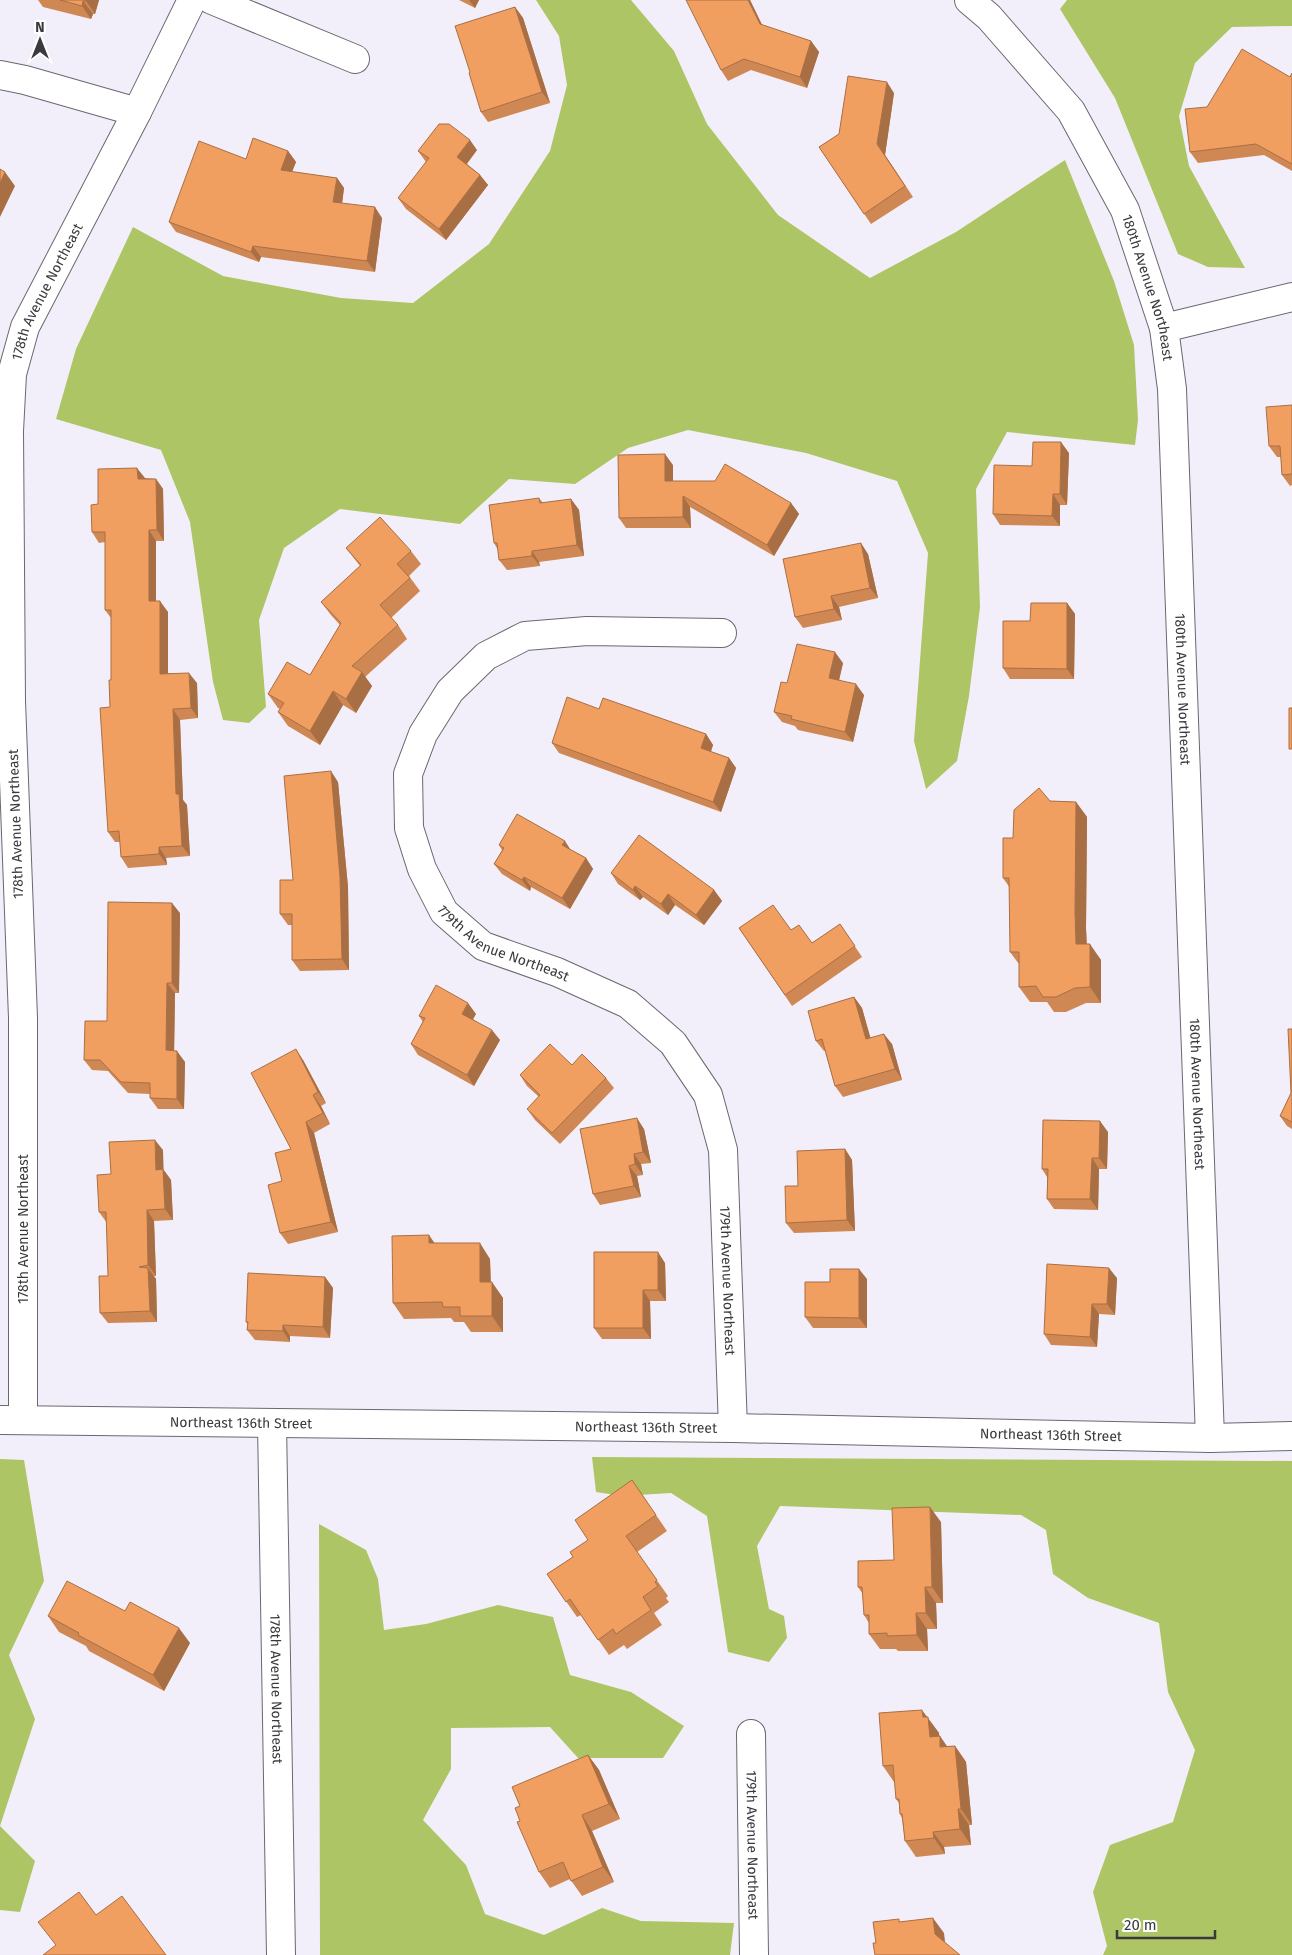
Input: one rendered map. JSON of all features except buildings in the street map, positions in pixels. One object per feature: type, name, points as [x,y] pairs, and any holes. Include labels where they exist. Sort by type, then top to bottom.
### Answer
[{"type":"street","name":"178th Avenue Northeast","points":[[11,1420],[22,1018],[6,701],[9,431],[12,374],[25,327],[137,112],[192,0]]},
{"type":"street","points":[[212,0],[355,59]]},
{"type":"street","name":"180th Avenue Northeast","points":[[969,0],[989,18],[1071,111],[1125,210],[1164,328],[1172,389],[1210,1438]]},
{"type":"street","points":[[0,75],[25,80],[137,112]]},
{"type":"street","points":[[1164,328],[1292,297]]},
{"type":"street","name":"179th Avenue Northeast","points":[[722,633],[587,631],[525,636],[486,656],[450,691],[423,734],[408,774],[408,783],[410,828],[422,870],[444,912],[483,946],[557,972],[628,1004],[673,1043],[708,1095],[723,1150],[733,1428]]},
{"type":"street","name":"Northeast 136th Street","points":[[11,1420],[733,1428],[1210,1438],[1292,1436]]},
{"type":"street","name":"178th Avenue Northeast","points":[[272,1423],[281,1955]]},
{"type":"street","name":"179th Avenue Northeast","points":[[751,1734],[754,1955]]},
{"type":"green space","points":[[536,0],[631,0],[674,51],[707,124],[778,215],[870,278],[956,232],[1065,160],[1114,281],[1134,345],[1138,420],[1135,445],[1007,432],[976,489],[980,607],[969,696],[957,761],[926,789],[914,741],[928,553],[897,481],[806,453],[688,430],[628,448],[575,484],[509,479],[460,524],[340,509],[284,548],[259,620],[266,707],[249,723],[223,720],[213,682],[190,522],[161,450],[56,419],[76,349],[133,227],[223,276],[341,298],[413,303],[489,244],[550,151],[567,85],[559,36]]},
{"type":"green space","points":[[1067,0],[1292,0],[1292,26],[1232,27],[1195,63],[1179,116],[1189,166],[1245,268],[1208,267],[1178,254],[1115,98],[1060,9]]},
{"type":"green space","points":[[592,1457],[1292,1461],[1292,1955],[1103,1955],[1107,1946],[1093,1892],[1110,1845],[1173,1822],[1195,1750],[1168,1692],[1159,1623],[1088,1598],[1053,1574],[1046,1530],[1021,1515],[780,1506],[757,1546],[769,1609],[784,1616],[787,1638],[769,1662],[728,1652],[707,1516],[671,1493],[622,1496],[596,1492]]},
{"type":"green space","points":[[0,1459],[24,1460],[44,1581],[9,1655],[35,1719],[0,1826]]},
{"type":"green space","points":[[319,1524],[366,1550],[378,1579],[384,1630],[426,1624],[498,1605],[553,1617],[570,1675],[631,1692],[684,1726],[663,1758],[578,1758],[550,1727],[451,1728],[451,1769],[423,1820],[466,1865],[485,1914],[544,1935],[602,1908],[641,1921],[734,1923],[730,1955],[320,1955]]},
{"type":"green space","points":[[0,1826],[35,1861],[20,1912],[0,1910]]}]
